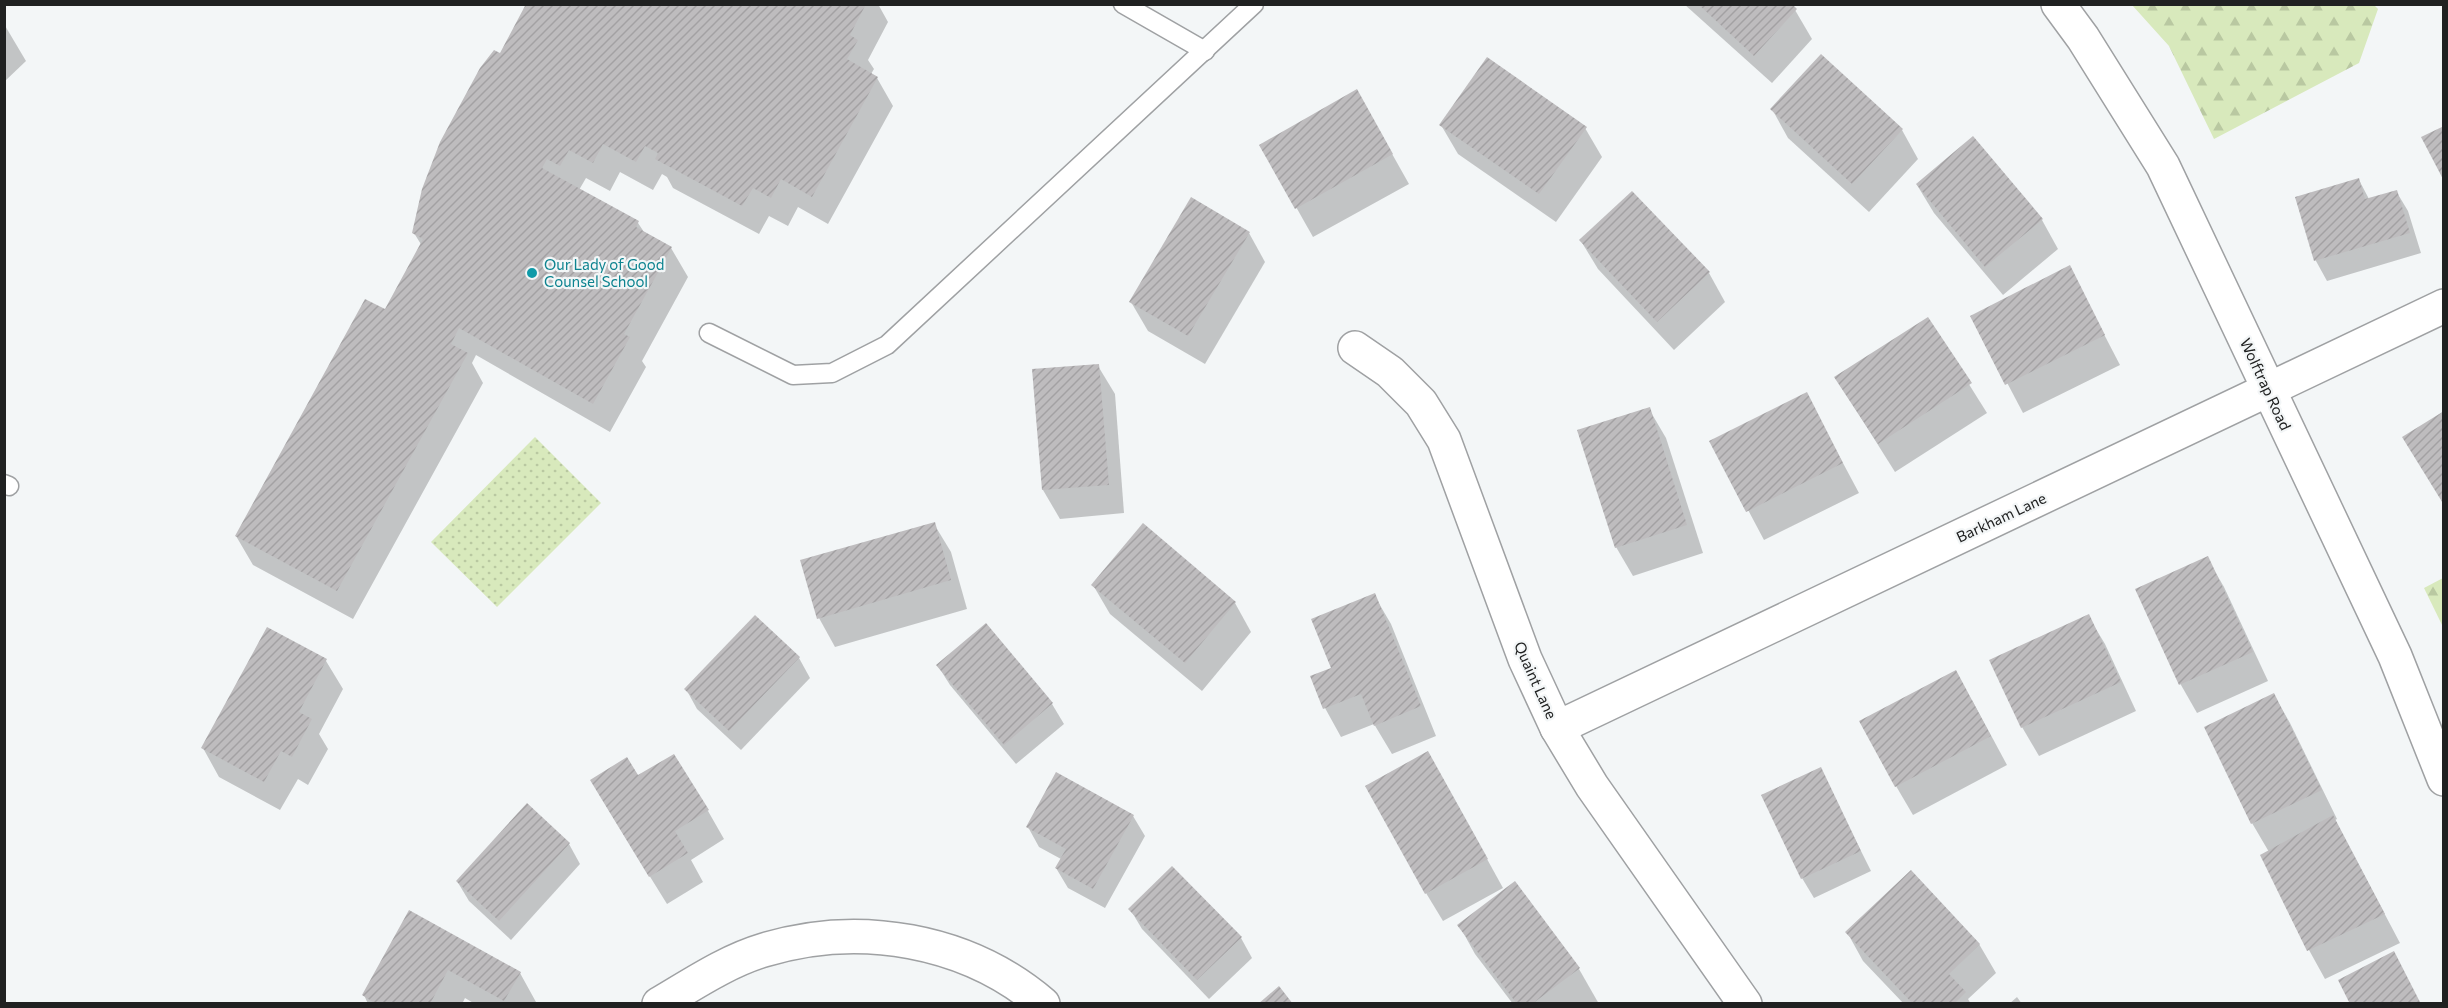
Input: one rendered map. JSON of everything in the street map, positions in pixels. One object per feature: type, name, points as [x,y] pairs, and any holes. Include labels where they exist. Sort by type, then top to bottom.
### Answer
[{"type":"street","name":"Wolftrap Road","points":[[2058,4],[2083,38],[2163,166],[2395,656],[2444,779]]},
{"type":"street","name":"Barkham Lane","points":[[1557,728],[2444,306]]},
{"type":"street","name":"Quaint Lane","points":[[1355,348],[1390,372],[1421,403],[1444,440],[1525,659],[1557,728],[1592,786],[1745,1004]]},
{"type":"street","points":[[659,1004],[715,972],[763,950],[813,939],[861,936],[932,945],[981,963],[1028,990],[1043,1004]]},
{"type":"lane","points":[[1123,4],[1205,51]]},
{"type":"lane","points":[[710,333],[793,375],[832,373],[887,345],[1254,4]]},
{"type":"green space","points":[[2132,5],[2374,5],[2378,9],[2359,63],[2214,139],[2169,46]]},
{"type":"green space","points":[[535,437],[601,503],[497,607],[431,542]]},
{"type":"green space","points":[[2443,578],[2443,627],[2424,588]]},
{"type":"building","name":"Our Lady of Good Counsel School","points":[[526,4],[866,4],[850,35],[858,40],[847,59],[878,77],[812,197],[781,179],[771,198],[753,188],[742,206],[655,159],[658,153],[645,146],[636,162],[603,144],[593,163],[569,150],[560,166],[547,159],[542,168],[639,221],[636,227],[672,247],[624,334],[630,337],[593,404],[459,328],[451,344],[468,353],[337,591],[235,536],[365,299],[385,309],[423,239],[412,233],[422,189],[440,142],[480,68],[494,50],[500,53]]},
{"type":"building","points":[[1698,4],[1792,4],[1797,9],[1754,56]]},
{"type":"building","points":[[1821,54],[1903,129],[1852,184],[1770,109]]},
{"type":"building","points":[[1487,57],[1587,127],[1539,194],[1439,125]]},
{"type":"building","points":[[1357,89],[1393,154],[1295,209],[1259,145]]},
{"type":"building","points":[[2444,126],[2444,181],[2421,137]]},
{"type":"building","points":[[1973,136],[2043,219],[1985,267],[1916,184]]},
{"type":"building","points":[[2359,178],[2365,199],[2397,190],[2410,233],[2314,261],[2295,197]]},
{"type":"building","points":[[1632,191],[1710,272],[1657,322],[1579,240]]},
{"type":"building","points":[[1191,197],[1250,232],[1188,336],[1129,302]]},
{"type":"building","points":[[2070,265],[2105,335],[2005,385],[1970,316]]},
{"type":"building","points":[[1928,317],[1972,383],[1878,444],[1834,377]]},
{"type":"building","points":[[1099,364],[1109,485],[1042,490],[1032,369]]},
{"type":"building","points":[[1807,392],[1843,463],[1746,512],[1709,441]]},
{"type":"building","points":[[1650,407],[1687,525],[1615,548],[1577,430]]},
{"type":"building","points":[[2444,411],[2444,505],[2402,437]]},
{"type":"building","points":[[935,522],[951,580],[817,619],[800,560]]},
{"type":"building","points":[[1143,523],[1236,602],[1185,663],[1091,585]]},
{"type":"building","points":[[2208,556],[2253,652],[2179,685],[2135,589]]},
{"type":"building","points":[[1375,593],[1421,706],[1374,726],[1361,694],[1323,709],[1310,676],[1331,668],[1311,619]]},
{"type":"building","points":[[2089,614],[2121,682],[2021,728],[1989,660]]},
{"type":"building","points":[[755,615],[800,657],[729,731],[684,689]]},
{"type":"building","points":[[986,623],[1053,703],[1004,745],[936,665]]},
{"type":"building","points":[[267,627],[327,659],[299,712],[312,719],[292,757],[281,751],[264,782],[201,748]]},
{"type":"building","points":[[1956,670],[1991,736],[1895,787],[1859,721]]},
{"type":"building","points":[[2274,693],[2322,790],[2251,824],[2204,727]]},
{"type":"building","points":[[1428,751],[1488,859],[1425,894],[1365,786]]},
{"type":"building","points":[[674,754],[709,810],[675,831],[688,853],[649,877],[590,780],[627,757],[638,775]]},
{"type":"building","points":[[1821,767],[1861,851],[1801,879],[1761,795]]},
{"type":"building","points":[[1056,772],[1134,815],[1093,889],[1055,868],[1066,849],[1026,827]]},
{"type":"building","points":[[527,803],[570,843],[499,921],[456,881]]},
{"type":"building","points":[[2333,815],[2385,914],[2307,951],[2260,855]]},
{"type":"building","points":[[1172,866],[1242,937],[1197,980],[1128,909]]},
{"type":"building","points":[[1911,870],[1980,944],[1949,974],[1966,992],[1954,1004],[1913,1004],[1845,932]]},
{"type":"building","points":[[1515,881],[1580,968],[1532,1004],[1517,1004],[1457,925]]},
{"type":"building","points":[[409,910],[521,972],[504,1001],[448,970],[430,1004],[376,1004],[362,995]]},
{"type":"building","points":[[2394,951],[2421,1004],[2350,1004],[2338,980]]},
{"type":"building","points":[[1279,986],[1293,1004],[1258,1004]]},
{"type":"place","name":"Our Lady of Good Counsel School","points":[[532,273]]}]
